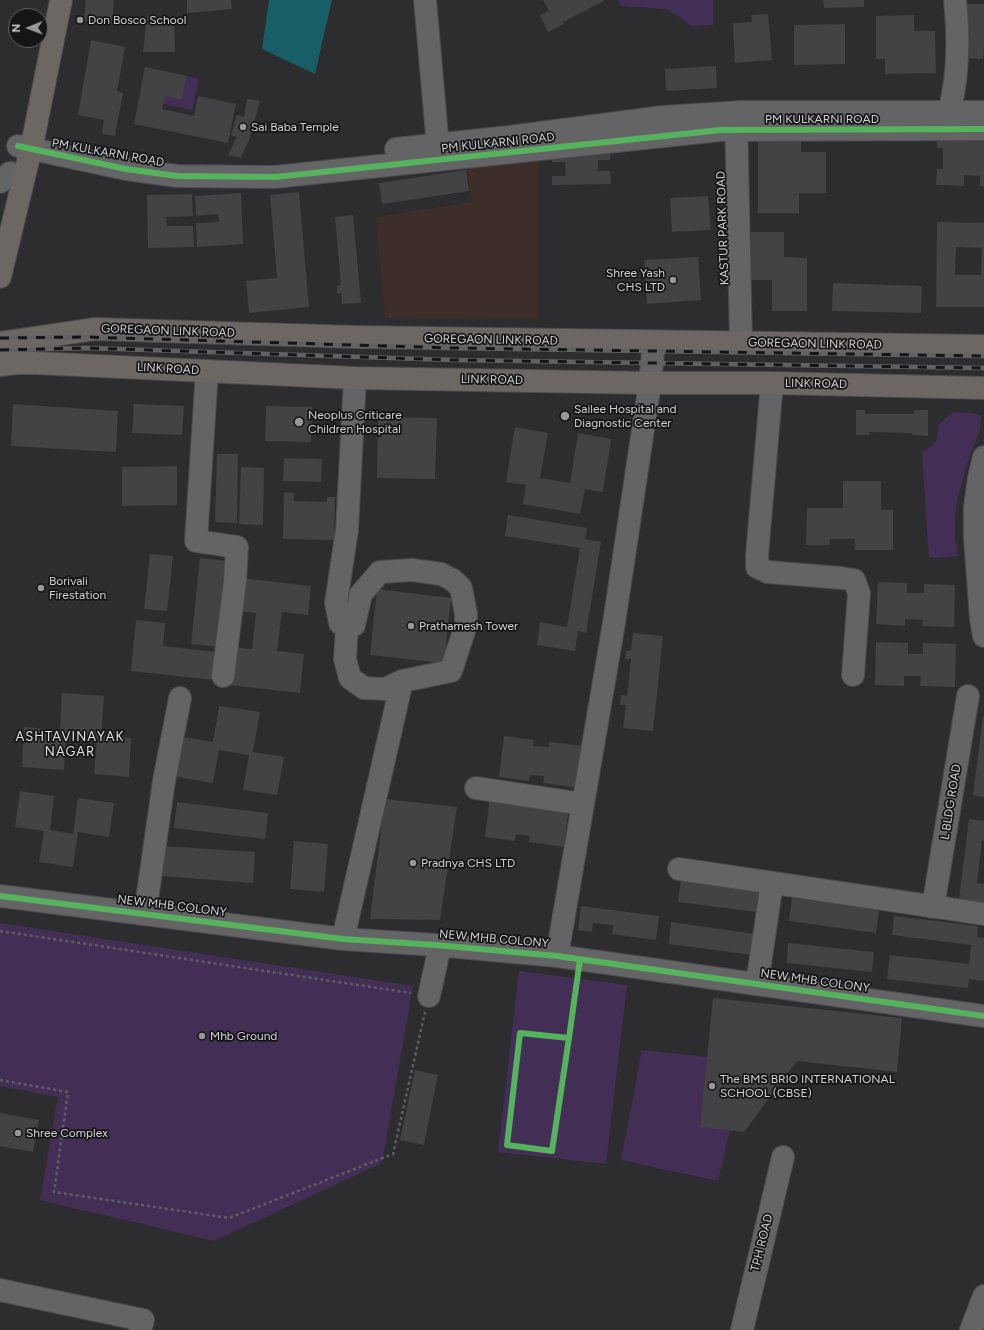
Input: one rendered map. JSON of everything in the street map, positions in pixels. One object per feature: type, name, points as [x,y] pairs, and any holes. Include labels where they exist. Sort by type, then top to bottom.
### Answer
[{"type":"main road","points":[[0,277],[25,144],[49,0]]},
{"type":"main road","points":[[0,211],[5,178],[25,144],[61,0]]},
{"type":"main road","name":"GOREGAON LINK ROAD","points":[[0,343],[95,329],[356,338],[984,346]]},
{"type":"main road","name":"LINK ROAD","points":[[0,365],[35,363],[355,378],[650,383],[772,383],[984,388]]},
{"type":"street","points":[[424,0],[439,152]]},
{"type":"street","points":[[948,112],[957,73],[958,46],[955,0]]},
{"type":"street","name":"PM KULKARNI ROAD","points":[[25,144],[179,162],[279,163],[439,152],[728,122],[948,112],[984,112]]},
{"type":"street","name":"PM KULKARNI ROAD","points":[[728,122],[984,129]]},
{"type":"street","name":"KASTUR PARK ROAD","points":[[728,122],[734,343]]},
{"type":"street","points":[[557,956],[614,623],[650,383],[654,342]]},
{"type":"street","points":[[207,371],[196,541],[237,547],[235,582],[223,676]]},
{"type":"street","points":[[347,627],[345,659],[350,678],[364,688],[384,689],[402,681],[451,671],[466,625],[466,614],[461,588],[453,580],[441,574],[412,570],[380,572],[361,594],[354,625],[347,627],[340,623],[336,603],[347,530],[355,378]]},
{"type":"street","points":[[772,383],[757,554],[758,567],[768,572],[854,580],[859,593],[853,675]]},
{"type":"street","points":[[984,457],[979,478],[975,508],[975,546],[984,636]]},
{"type":"street","points":[[343,939],[402,681]]},
{"type":"street","name":"L BLDG ROAD","points":[[933,907],[968,696]]},
{"type":"street","points":[[145,914],[164,781],[180,698]]},
{"type":"street","points":[[476,788],[583,804]]},
{"type":"street","points":[[678,869],[984,914]]},
{"type":"street","points":[[757,984],[772,883]]},
{"type":"street","name":"NEW MHB COLONY","points":[[0,896],[343,939],[436,945],[557,956],[984,1016]]},
{"type":"street","points":[[429,996],[438,955],[436,945]]},
{"type":"street","name":"TPH ROAD","points":[[742,1330],[783,1157]]},
{"type":"street","points":[[0,1290],[143,1320],[140,1330]]},
{"type":"street","points":[[970,1330],[984,1296]]},
{"type":"path","points":[[0,931],[429,996],[393,1154],[229,1218],[54,1192],[68,1092],[0,1080]]},
{"type":"shaded area","points":[[619,0],[713,0],[713,25],[692,26],[667,9],[621,6]]},
{"type":"shaded area","points":[[187,76],[199,79],[192,110],[159,103],[161,92],[183,96]]},
{"type":"shaded area","points":[[538,160],[538,319],[385,318],[376,217],[472,202],[467,166]]},
{"type":"shaded area","points":[[953,412],[971,413],[981,416],[980,429],[969,458],[958,496],[955,517],[955,535],[958,556],[929,558],[922,452],[936,442],[938,425]]},
{"type":"shaded area","name":"Mhb Ground","points":[[0,923],[413,986],[382,1163],[214,1241],[40,1200],[58,1097],[0,1086]]},
{"type":"shaded area","points":[[519,971],[627,985],[606,1164],[498,1152]]},
{"type":"shaded area","points":[[642,1050],[746,1061],[718,1181],[621,1160]]},
{"type":"water","points":[[269,0],[332,0],[315,74],[262,49]]},
{"type":"building","points":[[86,0],[114,0],[112,24],[84,21]]},
{"type":"building","points":[[187,0],[231,0],[232,9],[187,13]]},
{"type":"building","points":[[543,0],[604,1],[563,22],[564,24],[548,32],[540,15],[549,11]]},
{"type":"building","points":[[823,0],[864,0],[864,7],[824,8]]},
{"type":"building","points":[[967,4],[984,4],[983,59],[965,58]]},
{"type":"building","points":[[768,14],[772,60],[735,63],[733,23],[752,22],[751,15]]},
{"type":"building","points":[[914,15],[914,31],[935,31],[936,73],[885,74],[885,59],[876,59],[876,16]]},
{"type":"building","points":[[147,16],[174,18],[175,52],[143,52]]},
{"type":"building","points":[[845,24],[845,64],[794,65],[794,25]]},
{"type":"building","points":[[91,40],[125,47],[117,91],[123,93],[115,136],[102,134],[104,120],[78,115]]},
{"type":"building","points":[[716,66],[717,88],[666,91],[665,69]]},
{"type":"building","points":[[145,67],[187,76],[182,100],[165,96],[162,109],[194,116],[198,96],[236,104],[228,143],[134,124]]},
{"type":"building","name":"Sai Baba Temple","points":[[247,99],[260,101],[249,140],[241,158],[228,155],[237,137],[231,135],[237,115],[244,117]]},
{"type":"building","points":[[937,132],[984,138],[984,186],[980,186],[980,176],[964,175],[964,186],[936,185],[937,169],[943,169],[943,148],[937,148]]},
{"type":"building","points":[[758,133],[801,133],[801,152],[826,152],[826,193],[799,193],[799,213],[758,213]]},
{"type":"building","points":[[610,148],[610,160],[598,160],[598,171],[610,171],[611,184],[552,185],[552,176],[566,176],[565,162],[552,162],[552,149]]},
{"type":"building","points":[[466,170],[469,191],[382,204],[379,183]]},
{"type":"building","points":[[299,192],[309,307],[249,313],[246,281],[277,278],[270,195]]},
{"type":"building","points":[[241,193],[243,244],[197,247],[196,223],[219,222],[218,214],[196,216],[195,196]]},
{"type":"building","points":[[192,194],[193,216],[166,217],[167,226],[193,226],[194,247],[148,248],[147,195]]},
{"type":"building","points":[[708,196],[711,230],[672,232],[670,198]]},
{"type":"building","points":[[353,215],[361,303],[342,304],[341,293],[337,293],[337,286],[341,285],[335,217]]},
{"type":"building","points":[[937,222],[984,223],[984,307],[936,307]],"holes":[[[956,247],[982,248],[981,275],[955,275]]]},
{"type":"building","points":[[751,232],[784,232],[784,257],[807,258],[807,311],[772,311],[772,280],[751,280]]},
{"type":"building","name":"Shree Yash CHS LTD","points":[[698,257],[701,300],[647,304],[644,260]]},
{"type":"building","points":[[833,283],[922,286],[921,313],[832,311]]},
{"type":"building","points":[[13,404],[118,411],[116,452],[11,446]]},
{"type":"building","points":[[134,404],[184,406],[182,435],[132,433]]},
{"type":"building","points":[[266,406],[312,407],[311,442],[265,441]]},
{"type":"building","points":[[856,410],[865,410],[865,414],[914,414],[914,410],[928,410],[928,436],[912,435],[912,433],[869,432],[869,435],[856,435]]},
{"type":"building","points":[[378,417],[437,418],[435,479],[377,478]]},
{"type":"building","points":[[515,427],[548,433],[540,478],[570,483],[578,433],[611,439],[603,492],[585,489],[580,514],[523,504],[526,485],[506,482]]},
{"type":"building","points":[[217,454],[238,454],[237,523],[215,522]]},
{"type":"building","points":[[284,458],[322,459],[321,482],[283,481]]},
{"type":"building","points":[[177,466],[177,505],[122,506],[122,467]]},
{"type":"building","points":[[241,467],[264,468],[263,525],[239,524]]},
{"type":"building","points":[[843,481],[881,481],[881,510],[893,510],[893,550],[855,550],[855,539],[830,539],[830,545],[806,545],[807,508],[843,508]]},
{"type":"building","points":[[284,492],[294,493],[294,501],[327,502],[327,497],[335,497],[334,540],[283,539]]},
{"type":"building","points":[[508,515],[587,528],[585,539],[601,542],[586,633],[578,631],[575,651],[537,645],[540,622],[567,627],[580,548],[505,536]]},
{"type":"building","points":[[150,554],[173,556],[167,611],[144,609]]},
{"type":"building","points":[[200,558],[228,561],[219,647],[191,644]]},
{"type":"building","points":[[240,578],[311,586],[308,615],[282,612],[277,651],[304,654],[300,693],[228,685],[233,647],[252,649],[256,613],[237,611]]},
{"type":"building","points":[[878,582],[907,583],[907,593],[924,593],[924,584],[955,585],[954,627],[922,626],[923,620],[905,619],[905,626],[876,624]]},
{"type":"building","name":"Prathamesh Tower","points":[[377,589],[451,598],[444,663],[370,655]]},
{"type":"building","points":[[136,620],[165,623],[163,646],[217,652],[214,680],[131,671]]},
{"type":"building","points":[[633,633],[663,636],[653,731],[623,728],[626,705],[620,705],[621,695],[627,696],[631,659],[625,659],[626,651],[631,651]]},
{"type":"building","points":[[876,642],[908,643],[908,654],[923,654],[923,643],[956,644],[955,687],[920,686],[921,676],[904,676],[904,686],[875,685]]},
{"type":"building","points":[[62,693],[104,696],[101,736],[131,738],[129,777],[94,774],[97,739],[66,737],[64,770],[22,767],[24,727],[60,730]]},
{"type":"building","points":[[219,706],[260,712],[253,752],[284,757],[277,795],[243,790],[249,755],[219,750],[213,783],[172,776],[178,736],[213,742]]},
{"type":"building","points":[[984,716],[984,797],[973,795]]},
{"type":"building","points":[[504,736],[534,740],[533,746],[549,747],[549,742],[583,746],[578,788],[543,783],[544,776],[530,775],[529,781],[499,777]]},
{"type":"building","points":[[20,791],[54,796],[50,830],[73,834],[78,798],[114,803],[109,837],[78,832],[73,867],[39,862],[44,831],[15,827]]},
{"type":"building","points":[[490,796],[569,806],[564,847],[529,842],[530,836],[516,834],[515,841],[485,837]]},
{"type":"building","name":"Pradnya CHS LTD","points":[[385,799],[457,807],[440,920],[370,919]]},
{"type":"building","points":[[177,802],[268,813],[265,839],[174,828]]},
{"type":"building","points":[[969,819],[984,821],[984,841],[982,840],[977,883],[984,884],[984,903],[959,899]]},
{"type":"building","points":[[294,841],[328,844],[324,892],[290,889]]},
{"type":"building","points":[[163,846],[255,852],[253,883],[161,876]]},
{"type":"building","points":[[681,880],[766,891],[764,913],[678,902]]},
{"type":"building","points":[[792,898],[879,910],[876,933],[789,921]]},
{"type":"building","points":[[581,906],[659,916],[656,940],[612,934],[613,925],[593,923],[592,932],[578,930]]},
{"type":"building","points":[[894,916],[978,926],[977,937],[984,938],[984,981],[969,979],[968,988],[887,979],[890,955],[969,964],[971,945],[892,935]]},
{"type":"building","points":[[671,922],[755,934],[753,955],[669,944]]},
{"type":"building","points":[[788,943],[874,952],[872,972],[787,963]]},
{"type":"building","points":[[713,998],[902,1018],[897,1072],[797,1061],[744,1132],[700,1127]]},
{"type":"building","points":[[415,1070],[438,1075],[424,1145],[400,1140]]},
{"type":"building","name":"Shree Complex","points":[[0,1113],[39,1120],[33,1152],[0,1146]]},
{"type":"railway","points":[[0,338],[86,337],[453,348],[984,356]]},
{"type":"railway","points":[[0,350],[87,348],[453,360],[984,368]]},
{"type":"cycle path","points":[[18,146],[126,169],[177,176],[275,177],[721,130],[984,129]]},
{"type":"cycle path","points":[[0,896],[343,939],[436,945],[557,956],[984,1016]]},
{"type":"cycle path","points":[[569,1038],[580,959]]},
{"type":"cycle path","points":[[520,1033],[569,1038],[552,1151],[507,1145],[520,1033]]},
{"type":"place","name":"Don Bosco School","points":[[80,20]]},
{"type":"place","name":"Sai Baba Temple","points":[[243,127]]},
{"type":"place","name":"Shree Yash CHS LTD","points":[[673,280]]},
{"type":"place","name":"Sailee Hospital and Diagnostic Center","points":[[565,416]]},
{"type":"place","name":"Neoplus Criticare Children Hospital","points":[[299,422]]},
{"type":"place","name":"Borivali Firestation","points":[[41,588]]},
{"type":"place","name":"Prathamesh Tower","points":[[411,626]]},
{"type":"place","name":"Pradnya CHS LTD","points":[[413,863]]},
{"type":"place","name":"Mhb Ground","points":[[202,1036]]},
{"type":"place","name":"The BMS BRIO INTERNATIONAL SCHOOL (CBSE)","points":[[712,1086]]},
{"type":"place","name":"Shree Complex","points":[[18,1133]]},
{"type":"district","name":"ASHTAVINAYAK NAGAR","points":[[70,744]]}]
